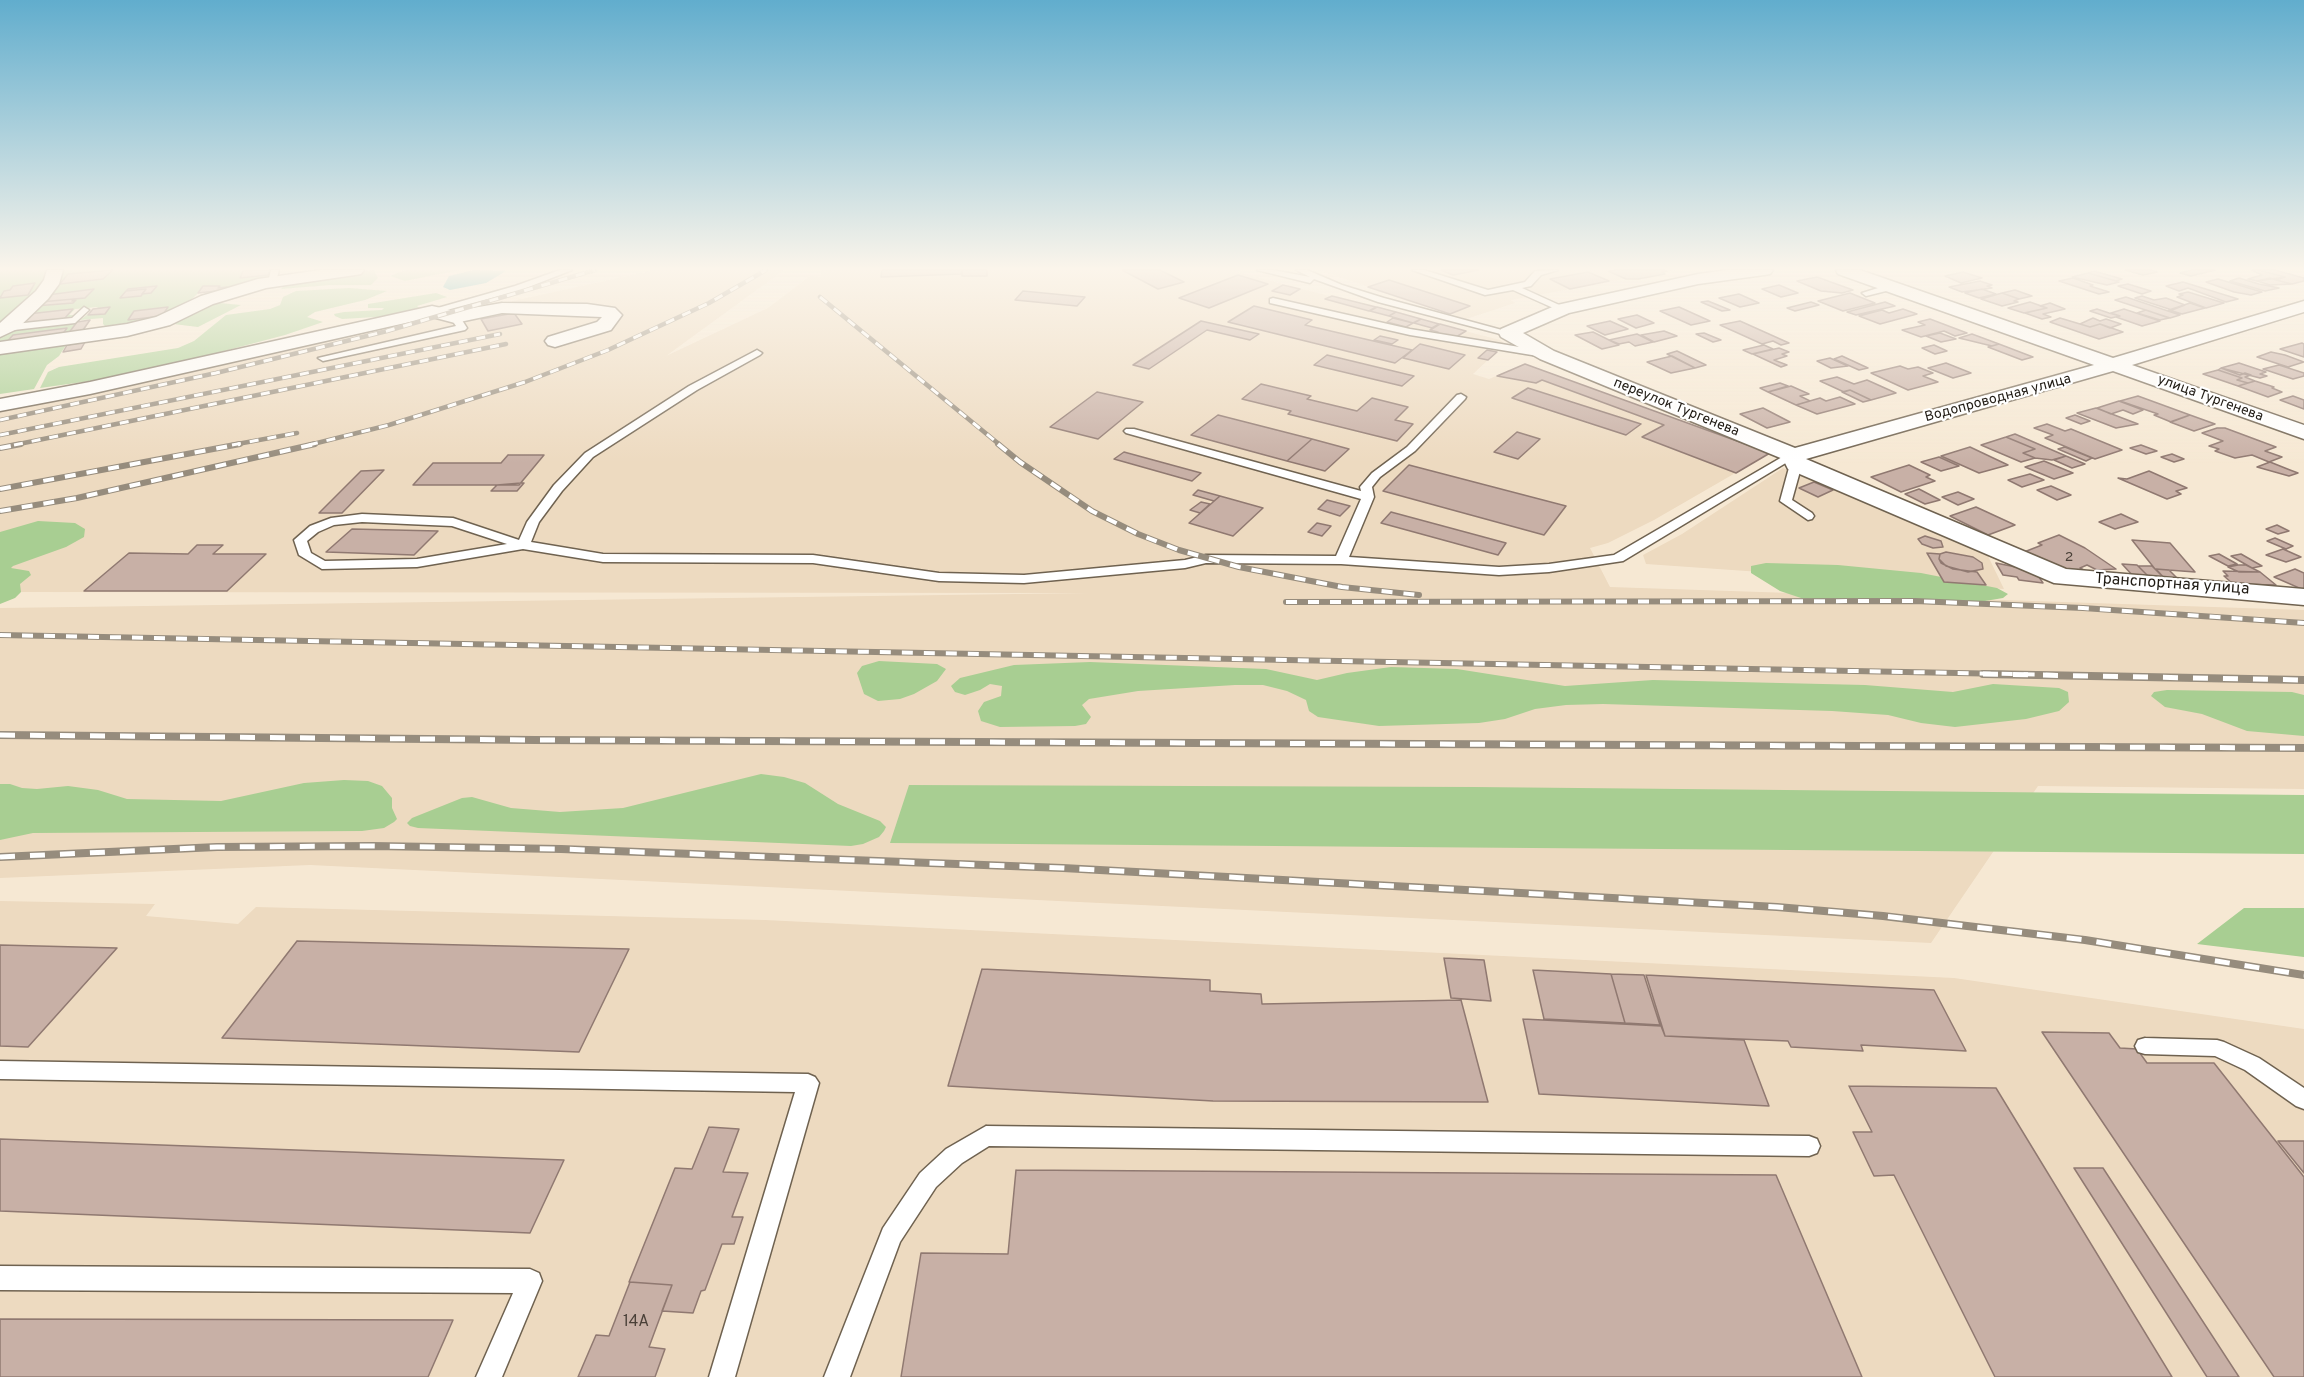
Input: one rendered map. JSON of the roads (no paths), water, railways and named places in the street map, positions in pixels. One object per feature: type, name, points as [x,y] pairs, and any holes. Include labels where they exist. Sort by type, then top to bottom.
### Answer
[{"type":"street","points":[[0,348],[101,334]]},
{"type":"street","points":[[0,405],[90,388],[329,334]]},
{"type":"street","points":[[555,341],[577,334]]},
{"type":"street","name":"переулок Тургенева","points":[[1510,334],[1547,355],[1795,460],[2040,569]]},
{"type":"street","name":"улица Тургенева","points":[[2029,334],[2304,432]]},
{"type":"street","name":"Водопроводная улица","points":[[1795,460],[2090,374],[2114,364],[2211,334]]},
{"type":"street","name":"Транспортная улица","points":[[2040,569],[2063,577],[2304,597]]},
{"type":"lane","points":[[323,358],[433,334]]},
{"type":"lane","points":[[1423,334],[1547,355]]},
{"type":"lane","points":[[523,544],[533,522],[558,488],[589,455],[693,388],[757,353]]},
{"type":"lane","points":[[1341,560],[1368,497],[1366,487],[1377,475],[1411,448],[1461,397]]},
{"type":"lane","points":[[1130,431],[1368,497]]},
{"type":"lane","points":[[523,544],[417,563],[322,565],[305,555],[300,540],[314,529],[331,522],[362,518],[453,522],[523,544],[603,558],[813,559],[939,577],[1024,579],[1121,571],[1206,559],[1341,560],[1499,571],[1549,568],[1618,558],[1795,460]]},
{"type":"lane","points":[[1795,460],[1786,501],[1808,516]]},
{"type":"lane","points":[[2145,1046],[2217,1048],[2252,1064],[2304,1100]]},
{"type":"lane","points":[[0,1070],[808,1083],[722,1377]]},
{"type":"lane","points":[[837,1377],[891,1236],[928,1180],[954,1156],[986,1136],[1809,1146]]},
{"type":"lane","points":[[0,1278],[530,1281],[489,1377]]},
{"type":"railway","points":[[0,420],[216,373],[374,334]]},
{"type":"railway","points":[[0,435],[499,334]]},
{"type":"railway","points":[[309,445],[389,425],[525,382],[642,334]]},
{"type":"railway","points":[[865,334],[1000,445]]},
{"type":"railway","points":[[14,445],[506,344]]},
{"type":"railway","points":[[232,445],[297,433]]},
{"type":"railway","points":[[0,448],[21,444]]},
{"type":"railway","points":[[0,489],[240,444]]},
{"type":"railway","points":[[0,511],[77,498],[315,444]]},
{"type":"railway","points":[[998,444],[1020,462],[1092,511],[1138,534],[1179,550],[1239,567],[1342,587],[1419,595]]},
{"type":"railway","points":[[1286,602],[1915,601],[2083,608],[2304,623]]},
{"type":"railway","points":[[0,635],[2060,675]]},
{"type":"railway","points":[[1983,674],[2304,680]]},
{"type":"railway","points":[[0,735],[535,740],[2304,748]]},
{"type":"railway","points":[[0,857],[217,847],[373,846],[561,849],[1063,868],[1777,907],[1883,916],[2085,940],[2304,975]]}]
